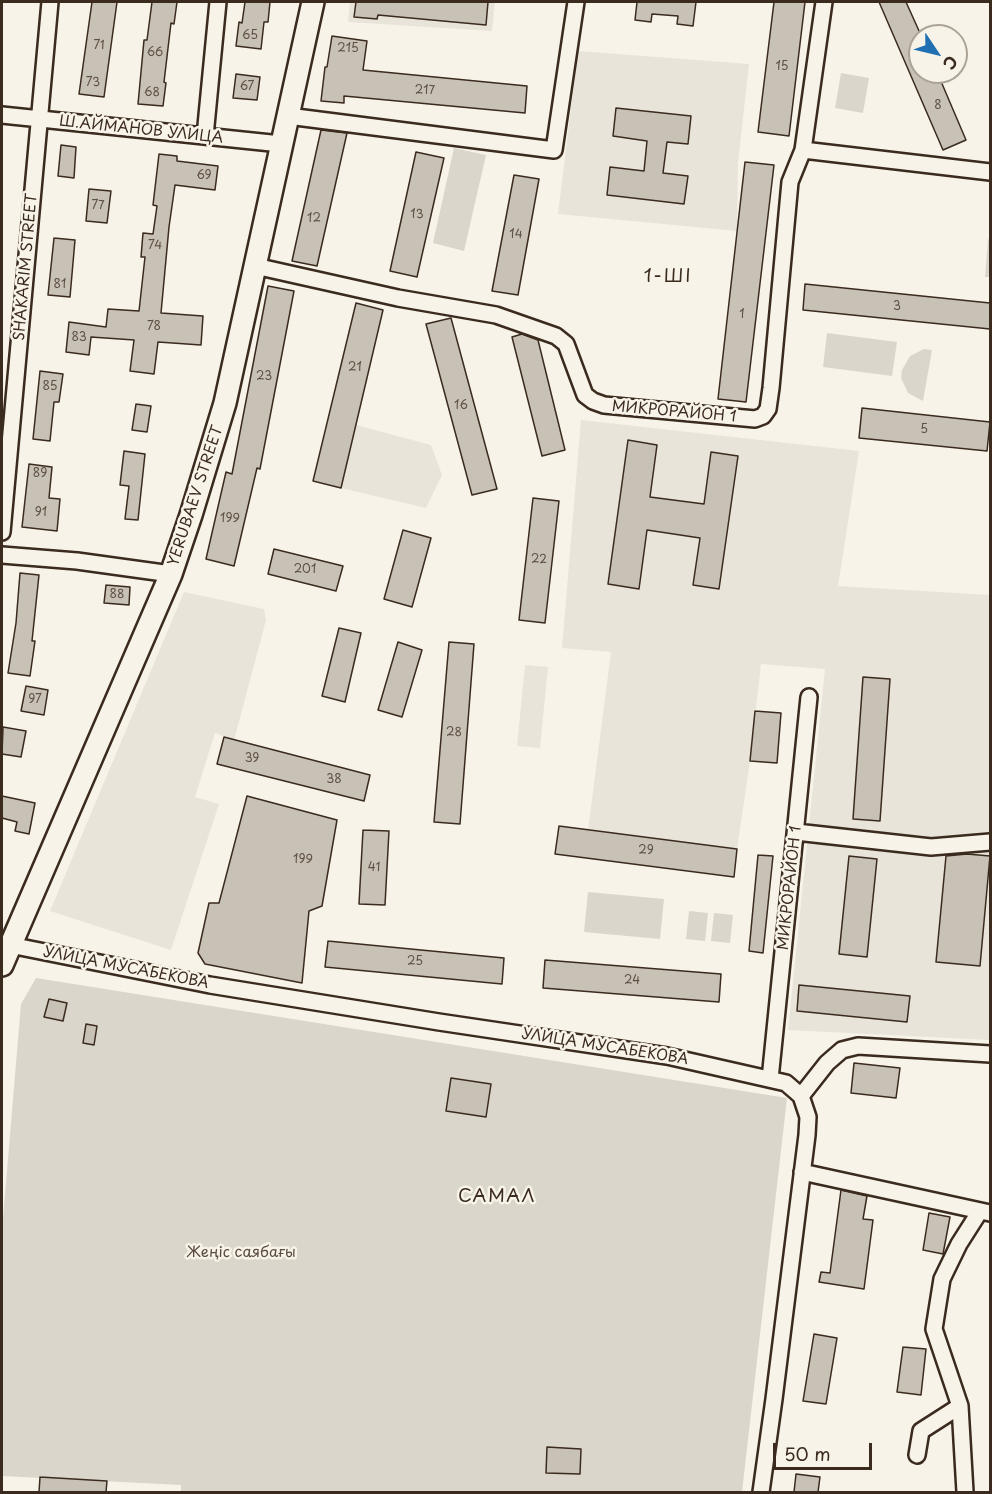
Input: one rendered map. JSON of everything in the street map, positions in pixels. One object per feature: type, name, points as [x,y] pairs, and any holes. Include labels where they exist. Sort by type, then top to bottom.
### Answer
[{"type":"main road","name":"YERUBAEV STREET","points":[[2,965],[171,574],[191,515],[225,403],[313,2]]},
{"type":"street","name":"SHAKARIM STREET","points":[[2,532],[50,2]]},
{"type":"street","points":[[205,136],[218,2]]},
{"type":"street","points":[[288,116],[554,150],[576,2]]},
{"type":"street","name":"МИКРОРАЙОН 1","points":[[255,266],[398,298],[496,315],[556,336],[566,344],[585,395],[604,405],[755,419],[763,416],[768,409],[790,182],[803,150],[824,2]]},
{"type":"street","name":"Ш.АЙМАНОВ УЛИЦА","points":[[2,115],[281,144]]},
{"type":"street","points":[[803,150],[990,172]]},
{"type":"street","points":[[2,555],[77,561],[171,574]]},
{"type":"street","name":"МИКРОРАЙОН 1","points":[[770,1079],[810,698]]},
{"type":"street","points":[[796,832],[931,847],[990,842]]},
{"type":"street","name":"УЛИЦА МУСАБЕКОВА","points":[[10,945],[210,985],[667,1056],[786,1083],[801,1096]]},
{"type":"street","points":[[761,1492],[808,1117],[801,1096],[842,1050],[858,1046],[989,1054]]},
{"type":"street","points":[[802,1172],[985,1212],[959,1244],[942,1279],[934,1329],[960,1406],[965,1492]]},
{"type":"street","points":[[917,1455],[921,1431],[960,1406]]},
{"type":"shaded area","points":[[350,2],[495,2],[492,31],[348,22]]},
{"type":"shaded area","points":[[578,51],[749,64],[738,163],[737,231],[558,214]]},
{"type":"shaded area","points":[[581,420],[859,451],[838,586],[990,595],[990,1040],[788,1030],[825,669],[761,664],[737,849],[588,830],[611,652],[562,648]]},
{"type":"shaded area","points":[[356,425],[431,445],[442,475],[426,508],[341,488]]},
{"type":"shaded area","points":[[184,592],[264,609],[266,620],[234,740],[215,733],[195,797],[219,804],[171,950],[50,911]]},
{"type":"shaded area","points":[[525,665],[548,667],[540,748],[517,746]]},
{"type":"green space","points":[[841,73],[869,78],[863,113],[835,108]]},
{"type":"green space","points":[[454,148],[486,155],[464,251],[433,243]]},
{"type":"green space","points":[[988,239],[990,240],[990,277],[985,277]]},
{"type":"green space","points":[[827,333],[897,342],[892,376],[823,367]]},
{"type":"green space","points":[[924,349],[932,350],[923,401],[908,393],[901,378],[902,370],[910,356]]},
{"type":"green space","points":[[588,892],[664,899],[660,939],[584,932]]},
{"type":"green space","points":[[689,911],[708,913],[705,941],[686,939]]},
{"type":"green space","points":[[714,913],[733,915],[730,943],[711,941]]},
{"type":"green space","name":"Жеңіс саябағы","points":[[36,978],[787,1098],[742,1492],[181,1492],[181,1485],[2,1476],[2,1230],[21,1004]]},
{"type":"building","points":[[92,2],[117,2],[104,97],[79,94]]},
{"type":"building","points":[[152,2],[177,2],[174,24],[171,23],[163,106],[138,104],[144,40],[147,40]]},
{"type":"building","points":[[245,2],[270,2],[268,22],[264,22],[261,49],[236,46],[239,22],[242,23]]},
{"type":"building","points":[[356,2],[488,2],[486,25],[378,15],[377,19],[354,17]]},
{"type":"building","points":[[637,2],[696,2],[693,26],[677,24],[678,16],[652,14],[651,22],[635,20]]},
{"type":"building","points":[[774,2],[805,2],[789,136],[758,132]]},
{"type":"building","points":[[879,2],[906,2],[916,24],[908,24],[908,69]]},
{"type":"building","points":[[332,36],[367,41],[363,70],[527,86],[525,113],[344,96],[344,103],[321,101]]},
{"type":"building","points":[[236,74],[260,77],[257,100],[233,98]]},
{"type":"building","points":[[914,84],[942,84],[966,140],[943,150]]},
{"type":"building","points":[[616,108],[691,116],[688,144],[667,142],[663,173],[688,176],[684,204],[607,195],[610,167],[644,171],[647,141],[613,136]]},
{"type":"building","points":[[321,130],[347,133],[317,266],[292,261]]},
{"type":"building","points":[[61,145],[76,147],[74,178],[58,176]]},
{"type":"building","points":[[416,152],[444,158],[417,277],[390,271]]},
{"type":"building","points":[[159,154],[177,156],[177,161],[218,166],[215,190],[175,185],[169,227],[161,313],[203,316],[201,345],[158,342],[154,374],[130,371],[134,340],[91,337],[89,355],[66,352],[69,322],[106,327],[108,309],[139,311],[145,257],[141,257],[143,233],[153,234],[157,206],[153,205]]},
{"type":"building","points":[[745,162],[774,165],[746,402],[718,399]]},
{"type":"building","points":[[514,175],[539,179],[518,295],[492,291]]},
{"type":"building","points":[[89,189],[111,191],[107,223],[86,221]]},
{"type":"building","points":[[54,238],[75,240],[70,297],[48,295]]},
{"type":"building","points":[[805,284],[990,303],[990,329],[803,310]]},
{"type":"building","points":[[268,286],[294,291],[260,469],[257,468],[234,566],[206,559],[226,472],[232,474]]},
{"type":"building","points":[[356,303],[383,310],[341,488],[313,481]]},
{"type":"building","points":[[451,318],[497,489],[472,495],[426,324]]},
{"type":"building","points":[[522,334],[538,340],[565,450],[542,456],[512,337]]},
{"type":"building","points":[[40,371],[63,374],[59,402],[54,402],[50,441],[33,439]]},
{"type":"building","points":[[136,404],[151,406],[147,432],[132,430]]},
{"type":"building","points":[[862,408],[990,422],[987,451],[859,438]]},
{"type":"building","points":[[628,440],[657,445],[650,497],[704,504],[711,452],[738,456],[719,589],[693,585],[700,538],[647,530],[639,589],[608,584]]},
{"type":"building","points":[[124,451],[145,454],[138,520],[125,519],[129,486],[120,485]]},
{"type":"building","points":[[29,464],[52,467],[49,498],[60,499],[57,531],[22,527]]},
{"type":"building","points":[[533,498],[559,501],[545,623],[519,620]]},
{"type":"building","points":[[403,530],[431,538],[412,607],[384,599]]},
{"type":"building","points":[[274,549],[343,566],[336,591],[268,574]]},
{"type":"building","points":[[20,573],[39,575],[32,641],[35,641],[30,676],[8,673],[16,623]]},
{"type":"building","points":[[106,585],[130,587],[129,605],[104,603]]},
{"type":"building","points":[[339,628],[361,633],[345,702],[322,696]]},
{"type":"building","points":[[398,642],[422,650],[402,717],[378,710]]},
{"type":"building","points":[[449,642],[474,644],[460,824],[434,822]]},
{"type":"building","points":[[863,677],[890,679],[880,821],[853,819]]},
{"type":"building","points":[[26,686],[48,690],[44,715],[21,711]]},
{"type":"building","points":[[755,711],[781,713],[777,763],[750,761]]},
{"type":"building","points":[[3,727],[26,731],[21,757],[2,754]]},
{"type":"building","points":[[224,737],[370,775],[364,801],[217,764]]},
{"type":"building","points":[[2,796],[35,803],[29,834],[15,831],[17,822],[2,818]]},
{"type":"building","points":[[247,796],[337,820],[322,906],[309,911],[302,983],[205,964],[198,953],[209,903],[219,903]]},
{"type":"building","points":[[559,826],[737,849],[734,877],[555,854]]},
{"type":"building","points":[[363,830],[389,831],[385,905],[359,904]]},
{"type":"building","points":[[967,854],[990,856],[980,966],[936,962],[946,856]]},
{"type":"building","points":[[758,855],[773,856],[763,953],[749,951]]},
{"type":"building","points":[[849,856],[877,859],[867,957],[839,954]]},
{"type":"building","points":[[328,941],[504,958],[502,984],[325,967]]},
{"type":"building","points":[[545,960],[721,974],[719,1002],[543,988]]},
{"type":"building","points":[[799,985],[910,996],[907,1022],[797,1011]]},
{"type":"building","points":[[49,999],[67,1003],[63,1021],[44,1017]]},
{"type":"building","points":[[86,1024],[97,1026],[94,1045],[83,1043]]},
{"type":"building","points":[[854,1063],[900,1068],[896,1098],[851,1093]]},
{"type":"building","points":[[451,1078],[491,1084],[486,1117],[446,1111]]},
{"type":"building","points":[[841,1190],[867,1196],[863,1219],[873,1220],[864,1289],[819,1282],[821,1272],[830,1273]]},
{"type":"building","points":[[929,1213],[950,1217],[943,1254],[923,1250]]},
{"type":"building","points":[[814,1334],[837,1338],[826,1404],[803,1401]]},
{"type":"building","points":[[903,1347],[926,1349],[921,1395],[897,1392]]},
{"type":"building","points":[[547,1447],[581,1449],[580,1474],[546,1473]]},
{"type":"building","points":[[796,1474],[820,1477],[818,1492],[794,1492]]},
{"type":"building","points":[[40,1477],[107,1481],[106,1492],[39,1492]]},
{"type":"district","name":"1-ШІ","points":[[668,277]]},
{"type":"district","name":"САМАЛ","points":[[497,1197]]}]
